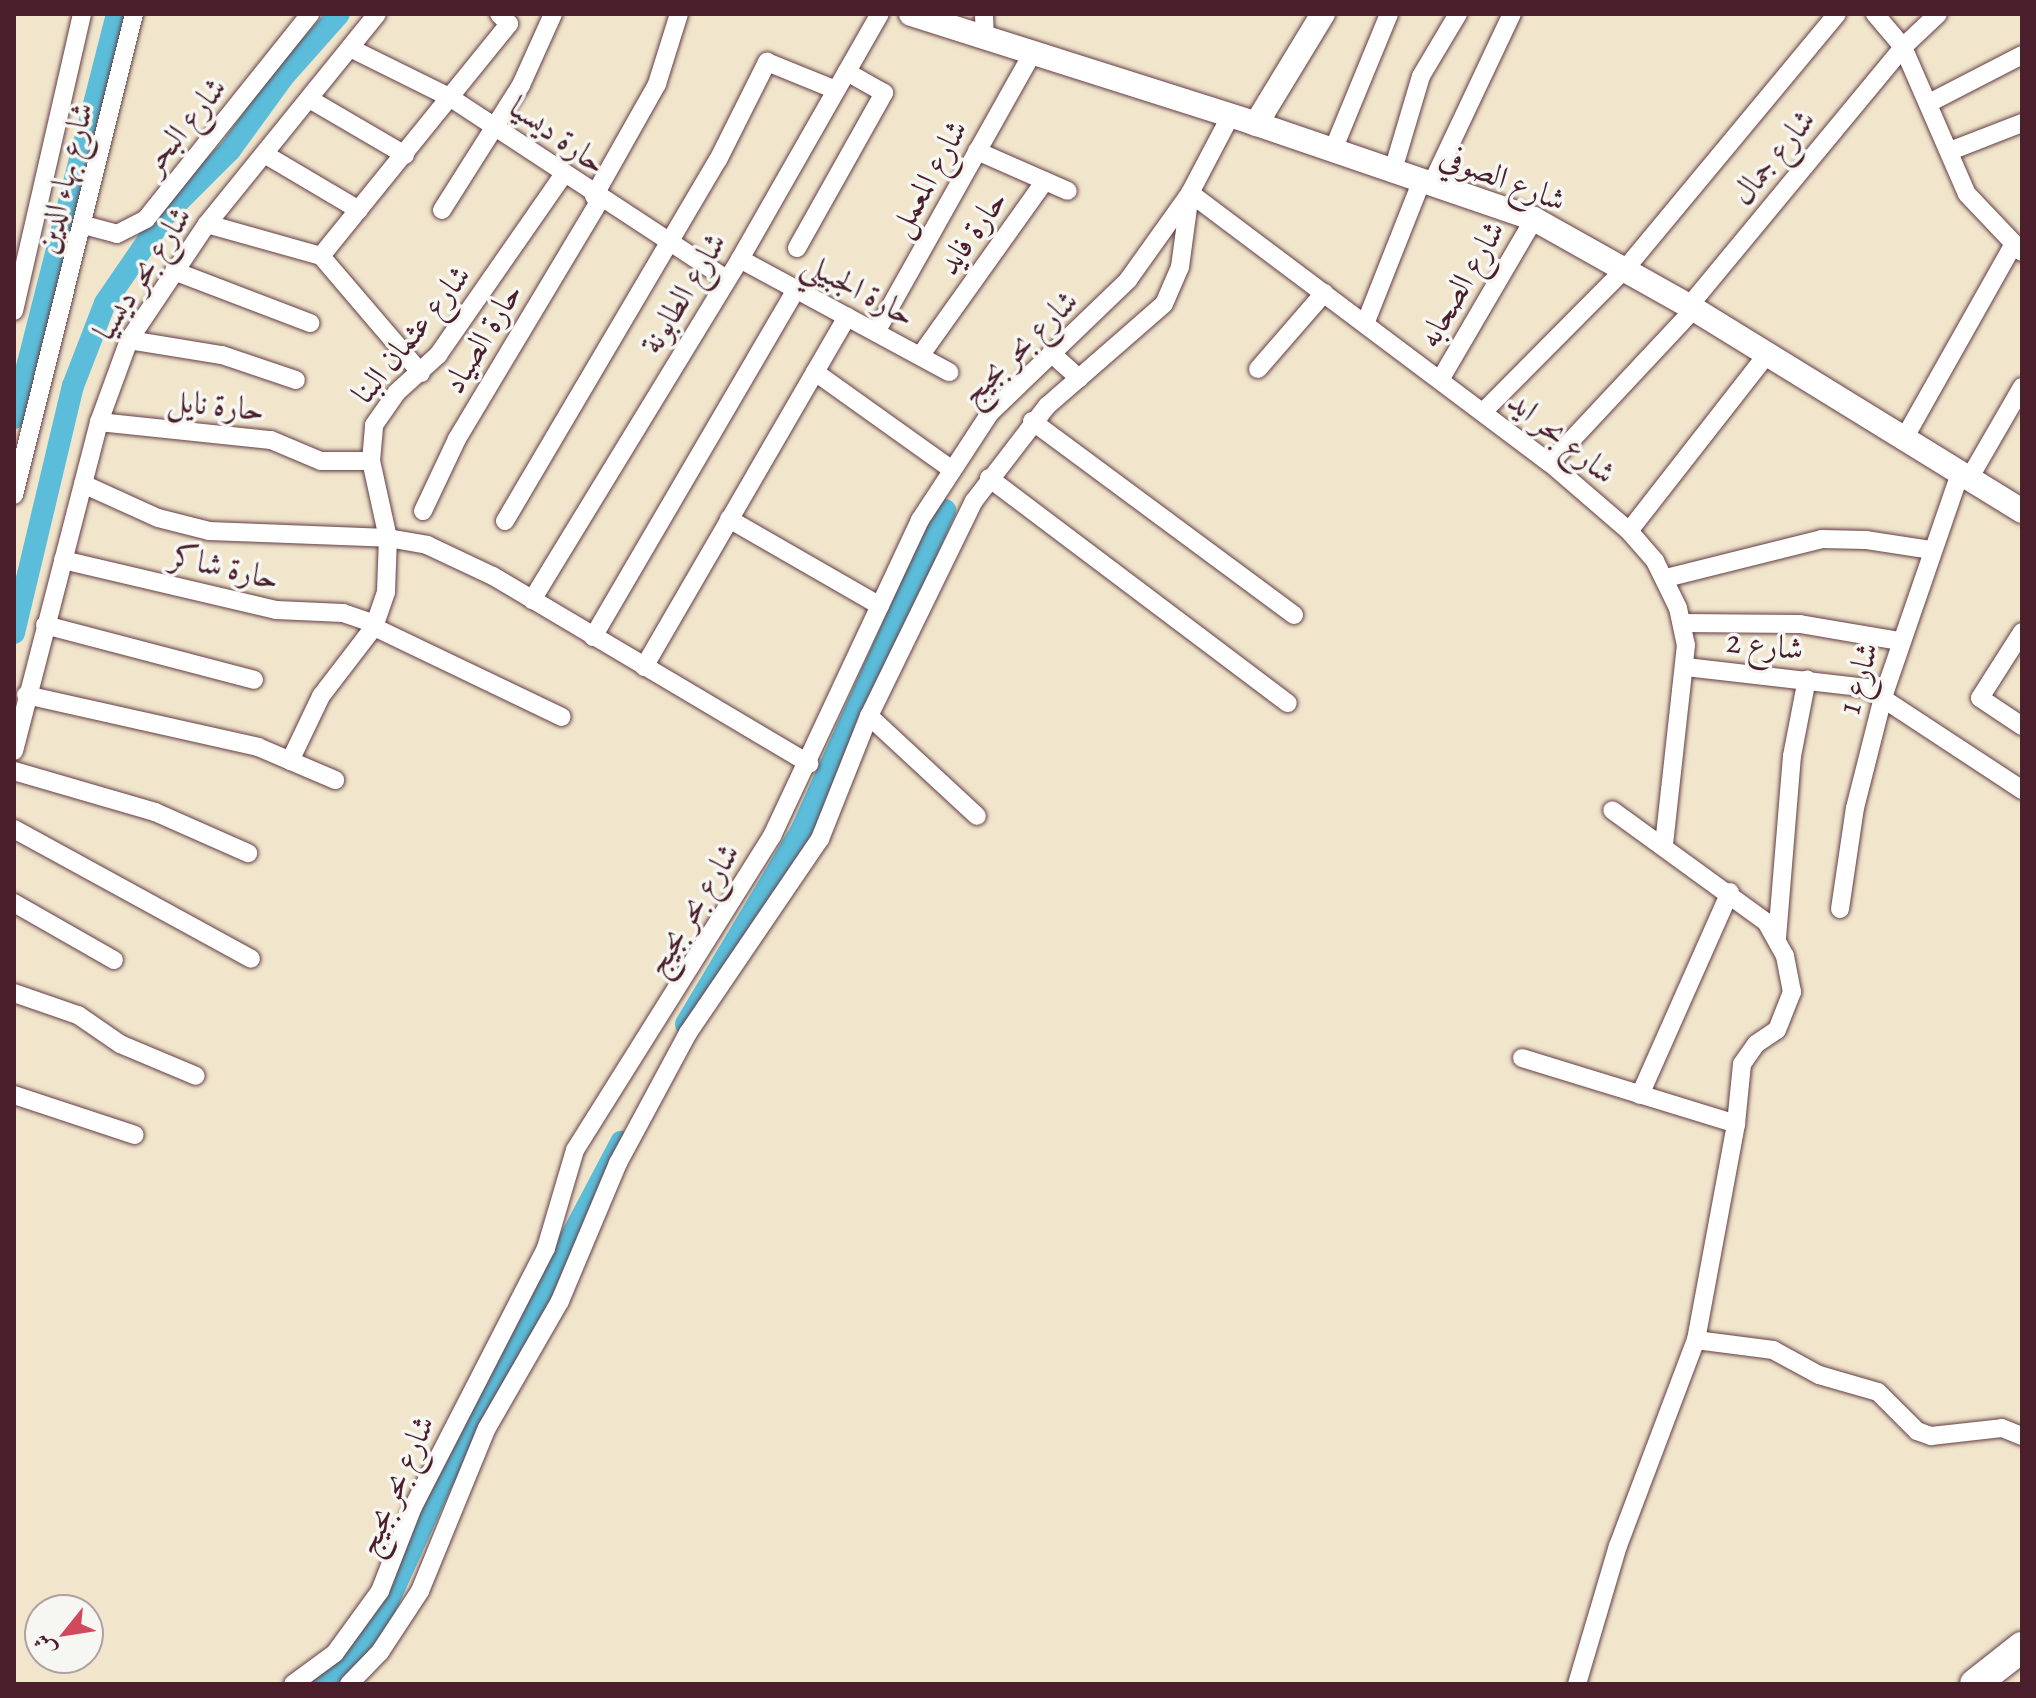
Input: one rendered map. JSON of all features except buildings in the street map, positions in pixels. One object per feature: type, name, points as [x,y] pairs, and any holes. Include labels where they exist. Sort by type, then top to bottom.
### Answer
[{"type":"highway","points":[[1975,1684],[2022,1647]]},
{"type":"street","points":[[14,311],[82,14]]},
{"type":"street","name":"شارع بهاء الدين","points":[[14,495],[84,225],[134,14]]},
{"type":"street","name":"شارع البحر","points":[[84,225],[117,234],[146,219],[310,14]]},
{"type":"street","name":"شارع بحر ديسيا","points":[[14,751],[99,422],[129,340],[207,224],[311,100],[377,14]]},
{"type":"street","points":[[321,256],[509,24],[499,14]]},
{"type":"street","points":[[442,210],[496,128],[553,14]]},
{"type":"street","name":"حارة الصياد","points":[[423,511],[457,439],[597,198],[657,84],[679,14]]},
{"type":"street","name":"شارع الطابونة","points":[[532,600],[740,259],[880,14]]},
{"type":"street","name":"شارع الصوفي","points":[[911,14],[984,26],[1032,54],[1231,115],[1534,219],[1626,268],[2022,511]]},
{"type":"street","points":[[1256,124],[1323,14]]},
{"type":"street","points":[[1333,150],[1389,14]]},
{"type":"street","points":[[1393,170],[1421,76],[1458,14]]},
{"type":"street","points":[[1365,324],[1427,182],[1512,14]]},
{"type":"street","points":[[1483,412],[1626,268],[1837,14]]},
{"type":"street","points":[[1875,14],[1903,47],[1931,102],[1967,194],[2018,248],[1905,437]]},
{"type":"street","name":"شارع جمال","points":[[1550,463],[1692,308],[1903,47],[1938,14]]},
{"type":"street","name":"حارة ديسيا","points":[[350,48],[451,98],[597,198],[727,279]]},
{"type":"street","name":"شارع المعمل","points":[[876,332],[1032,54]]},
{"type":"street","points":[[1931,102],[2022,55]]},
{"type":"street","points":[[505,521],[670,243],[767,62],[836,90]]},
{"type":"street","points":[[797,248],[884,94],[847,72]]},
{"type":"street","points":[[311,100],[405,155]]},
{"type":"street","name":"شارع بحر بجيج","points":[[293,1684],[314,1678],[361,1624],[380,1591],[413,1507],[546,1248],[575,1150],[726,914],[809,764],[880,606],[948,475],[990,413],[1114,295],[1190,193],[1231,115]]},
{"type":"street","points":[[1950,151],[2022,123]]},
{"type":"street","points":[[977,151],[1068,191]]},
{"type":"street","points":[[266,155],[359,210]]},
{"type":"street","name":"شارع عثمان البنا","points":[[290,761],[321,696],[374,626],[387,584],[388,538],[371,461],[374,425],[383,408],[421,373],[486,292],[563,175]]},
{"type":"street","name":"حارة فايد","points":[[920,356],[1045,181]]},
{"type":"street","name":"شارع بحر بجيج","points":[[349,1684],[380,1652],[420,1591],[480,1443],[560,1301],[618,1163],[688,1033],[820,839],[869,716],[974,501],[1032,421],[1164,304],[1180,267],[1190,193]]},
{"type":"street","name":"شارع بحر ايد","points":[[1190,193],[1550,463],[1629,531],[1666,578],[1682,623],[1686,667],[1664,845]]},
{"type":"street","name":"شارع الصحابه","points":[[1440,380],[1534,219]]},
{"type":"street","points":[[207,224],[321,256],[421,373]]},
{"type":"street","name":"حارة الجبيلي","points":[[740,259],[949,372]]},
{"type":"street","points":[[174,271],[310,323]]},
{"type":"street","points":[[593,637],[796,289]]},
{"type":"street","points":[[1258,369],[1324,293]]},
{"type":"street","points":[[644,667],[847,317]]},
{"type":"street","points":[[129,340],[222,355],[296,380]]},
{"type":"street","points":[[1051,353],[1079,378]]},
{"type":"street","points":[[1629,531],[1768,353]]},
{"type":"street","points":[[815,372],[948,475],[974,501]]},
{"type":"street","name":"شارع 1","points":[[1840,909],[1855,808],[1899,641],[1931,550],[1966,474],[2022,387]]},
{"type":"street","points":[[1032,421],[1294,615]]},
{"type":"street","name":"حارة نايل","points":[[99,422],[271,440],[321,461],[371,461]]},
{"type":"street","points":[[989,478],[1288,703]]},
{"type":"street","points":[[83,484],[158,518],[209,531],[388,538],[427,545],[532,600],[809,764]]},
{"type":"street","points":[[729,519],[880,606]]},
{"type":"street","points":[[1666,578],[1822,539],[1866,540],[1931,550]]},
{"type":"street","name":"حارة شاكر","points":[[63,560],[276,610],[343,613],[562,717]]},
{"type":"street","points":[[1682,623],[1800,624],[1899,641]]},
{"type":"street","points":[[45,625],[254,680]]},
{"type":"street","points":[[2022,632],[1980,698],[2022,726]]},
{"type":"street","name":"شارع 2","points":[[1686,667],[1858,685],[1883,697],[2022,790]]},
{"type":"street","points":[[1777,938],[1792,756],[1807,679]]},
{"type":"street","points":[[26,695],[258,747],[335,780]]},
{"type":"street","points":[[869,716],[977,816]]},
{"type":"street","points":[[14,771],[155,812],[248,853]]},
{"type":"street","points":[[1577,1684],[1618,1546],[1696,1340],[1746,1054],[1777,1030],[1790,1003],[1785,956],[1766,922],[1730,892],[1612,810]]},
{"type":"street","points":[[14,829],[251,959]]},
{"type":"street","points":[[1640,1095],[1730,892]]},
{"type":"street","points":[[14,903],[114,960]]},
{"type":"street","points":[[14,993],[78,1015],[120,1044],[196,1076]]},
{"type":"street","points":[[1522,1058],[1736,1124]]},
{"type":"street","points":[[14,1095],[135,1135]]},
{"type":"street","points":[[1696,1340],[1773,1350],[1819,1375],[1878,1392],[1917,1431],[1931,1436],[2002,1428],[2022,1436]]},
{"type":"waterway","points":[[14,418],[117,14]]},
{"type":"waterway","points":[[14,633],[73,386],[105,303],[166,214],[230,150],[283,77],[339,14]]},
{"type":"waterway","points":[[686,1024],[801,831],[945,510]]},
{"type":"waterway","points":[[322,1684],[338,1672],[382,1615],[444,1478],[621,1142]]}]
